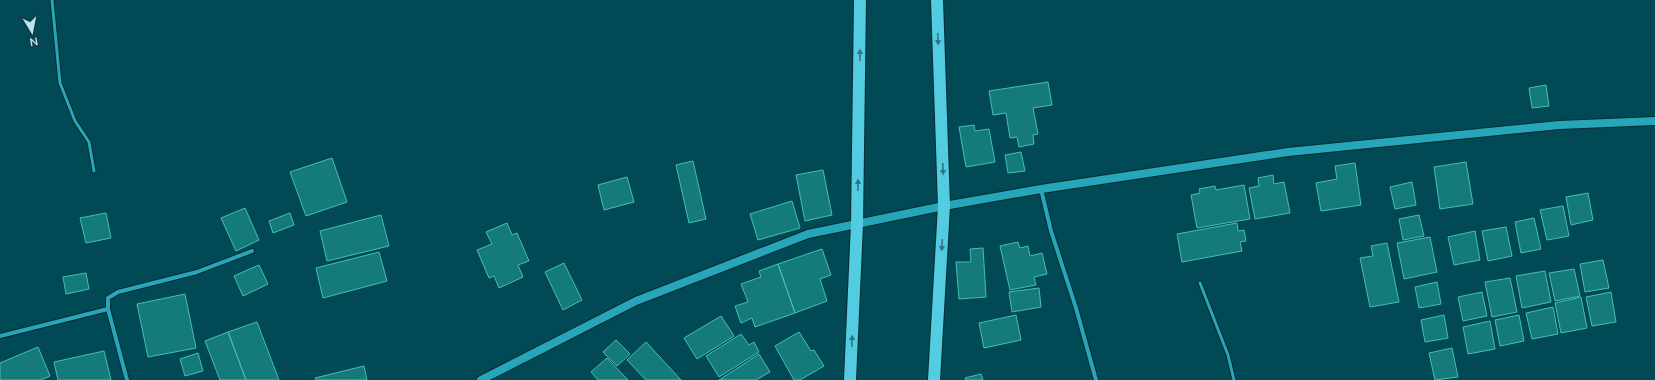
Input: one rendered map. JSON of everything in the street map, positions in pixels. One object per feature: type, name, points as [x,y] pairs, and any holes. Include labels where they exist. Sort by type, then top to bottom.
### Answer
[{"type":"highway","points":[[850,380],[857,224],[860,0]]},
{"type":"highway","points":[[934,380],[944,206],[937,0]]},
{"type":"street","points":[[481,380],[636,301],[808,234],[944,206],[1041,189],[1288,152],[1559,125],[1655,121]]},
{"type":"street","points":[[1041,189],[1050,231],[1076,308],[1096,380]]},
{"type":"street","points":[[127,380],[108,309],[108,298],[118,292],[197,272],[252,251]]},
{"type":"street","points":[[0,336],[108,309]]},
{"type":"lane","points":[[52,0],[60,82],[75,121],[89,142],[94,171]]},
{"type":"lane","points":[[1200,283],[1228,355],[1234,380]]},
{"type":"building","points":[[1048,82],[1052,105],[1033,108],[1038,134],[1033,135],[1034,144],[1019,147],[1017,137],[1010,138],[1006,113],[993,115],[989,91]]},
{"type":"building","points":[[1546,85],[1549,106],[1532,108],[1529,88]]},
{"type":"building","points":[[974,125],[975,131],[989,129],[995,162],[966,167],[959,127]]},
{"type":"building","points":[[1021,152],[1025,171],[1008,173],[1005,155]]},
{"type":"building","points":[[332,158],[347,202],[306,216],[290,172]]},
{"type":"building","points":[[693,161],[706,219],[689,223],[676,165]]},
{"type":"building","points":[[1466,162],[1473,204],[1440,209],[1434,167]]},
{"type":"building","points":[[1355,163],[1361,205],[1321,211],[1316,183],[1337,179],[1335,166]]},
{"type":"building","points":[[823,170],[832,215],[805,221],[796,175]]},
{"type":"building","points":[[1273,175],[1274,184],[1284,182],[1290,213],[1255,219],[1249,188],[1259,186],[1258,178]]},
{"type":"building","points":[[627,177],[634,202],[604,210],[598,185]]},
{"type":"building","points":[[1412,182],[1416,205],[1395,209],[1390,187]]},
{"type":"building","points":[[1244,185],[1250,219],[1197,228],[1191,195],[1200,193],[1199,189],[1215,186],[1216,190]]},
{"type":"building","points":[[1588,193],[1593,220],[1571,225],[1566,197]]},
{"type":"building","points":[[792,201],[800,228],[758,240],[750,214]]},
{"type":"building","points":[[1563,206],[1569,236],[1547,240],[1540,210]]},
{"type":"building","points":[[245,208],[259,240],[236,251],[221,218]]},
{"type":"building","points":[[106,213],[111,238],[86,243],[80,218]]},
{"type":"building","points":[[290,213],[294,225],[273,233],[269,221]]},
{"type":"building","points":[[381,215],[389,246],[327,261],[320,231]]},
{"type":"building","points":[[1419,215],[1424,236],[1403,240],[1399,219]]},
{"type":"building","points":[[1534,218],[1541,249],[1521,253],[1515,222]]},
{"type":"building","points":[[507,223],[512,235],[517,233],[529,261],[518,265],[523,277],[499,288],[494,276],[489,278],[477,250],[492,244],[486,232]]},
{"type":"building","points":[[1237,223],[1238,231],[1244,230],[1246,241],[1240,242],[1242,251],[1182,262],[1177,234]]},
{"type":"building","points":[[1506,227],[1512,256],[1488,261],[1482,231]]},
{"type":"building","points":[[1475,231],[1480,260],[1454,265],[1448,237]]},
{"type":"building","points":[[1430,237],[1437,272],[1404,279],[1397,243]]},
{"type":"building","points":[[1018,242],[1020,248],[1028,246],[1030,256],[1042,253],[1047,274],[1034,277],[1036,285],[1010,290],[1000,246]]},
{"type":"building","points":[[1387,243],[1399,302],[1370,307],[1360,258],[1373,256],[1371,246]]},
{"type":"building","points":[[983,248],[986,297],[959,299],[956,262],[971,262],[970,249]]},
{"type":"building","points":[[822,249],[831,275],[820,279],[827,301],[795,313],[778,264]]},
{"type":"building","points":[[379,252],[387,281],[323,298],[316,268]]},
{"type":"building","points":[[1603,260],[1609,288],[1585,292],[1580,264]]},
{"type":"building","points":[[564,263],[582,300],[563,310],[545,272]]},
{"type":"building","points":[[778,264],[795,313],[755,327],[752,318],[741,323],[735,306],[748,302],[741,284],[761,277],[759,271]]},
{"type":"building","points":[[259,265],[268,284],[243,296],[234,276]]},
{"type":"building","points":[[1574,269],[1580,296],[1555,301],[1549,273]]},
{"type":"building","points":[[1545,271],[1551,302],[1522,308],[1516,276]]},
{"type":"building","points":[[86,273],[89,289],[66,294],[63,277]]},
{"type":"building","points":[[1510,278],[1517,312],[1492,317],[1485,282]]},
{"type":"building","points":[[1437,282],[1441,304],[1419,308],[1415,287]]},
{"type":"building","points":[[1039,288],[1041,307],[1012,312],[1009,292]]},
{"type":"building","points":[[1482,292],[1487,316],[1463,321],[1458,297]]},
{"type":"building","points":[[1611,292],[1616,322],[1592,326],[1586,297]]},
{"type":"building","points":[[185,294],[196,348],[148,357],[137,304]]},
{"type":"building","points":[[1581,297],[1587,328],[1561,333],[1555,303]]},
{"type":"building","points":[[1553,307],[1558,334],[1532,339],[1526,313]]},
{"type":"building","points":[[1016,315],[1021,340],[984,348],[979,323]]},
{"type":"building","points":[[1444,315],[1448,338],[1425,342],[1421,320]]},
{"type":"building","points":[[1519,315],[1524,341],[1500,346],[1495,320]]},
{"type":"building","points":[[721,316],[734,336],[697,359],[684,338]]},
{"type":"building","points":[[1490,321],[1495,349],[1468,354],[1463,327]]},
{"type":"building","points":[[257,322],[279,380],[246,380],[228,332]]},
{"type":"building","points":[[228,332],[246,380],[220,380],[205,341]]},
{"type":"building","points":[[799,332],[811,351],[814,350],[824,366],[800,380],[794,380],[775,346]]},
{"type":"building","points":[[741,334],[749,345],[754,342],[759,352],[719,377],[706,356]]},
{"type":"building","points":[[616,340],[630,354],[617,366],[603,352]]},
{"type":"building","points":[[646,342],[681,380],[646,380],[627,360]]},
{"type":"building","points":[[38,347],[50,376],[41,380],[0,380],[0,363]]},
{"type":"building","points":[[1452,348],[1458,377],[1435,380],[1429,353]]},
{"type":"building","points":[[104,351],[111,380],[58,380],[54,362]]},
{"type":"building","points":[[198,353],[203,371],[185,376],[180,359]]},
{"type":"building","points":[[759,354],[770,372],[756,380],[719,380]]},
{"type":"building","points":[[607,358],[628,380],[598,380],[591,372]]},
{"type":"building","points":[[364,366],[367,380],[316,380],[315,378]]},
{"type":"building","points":[[981,374],[983,380],[966,380],[965,378]]}]
